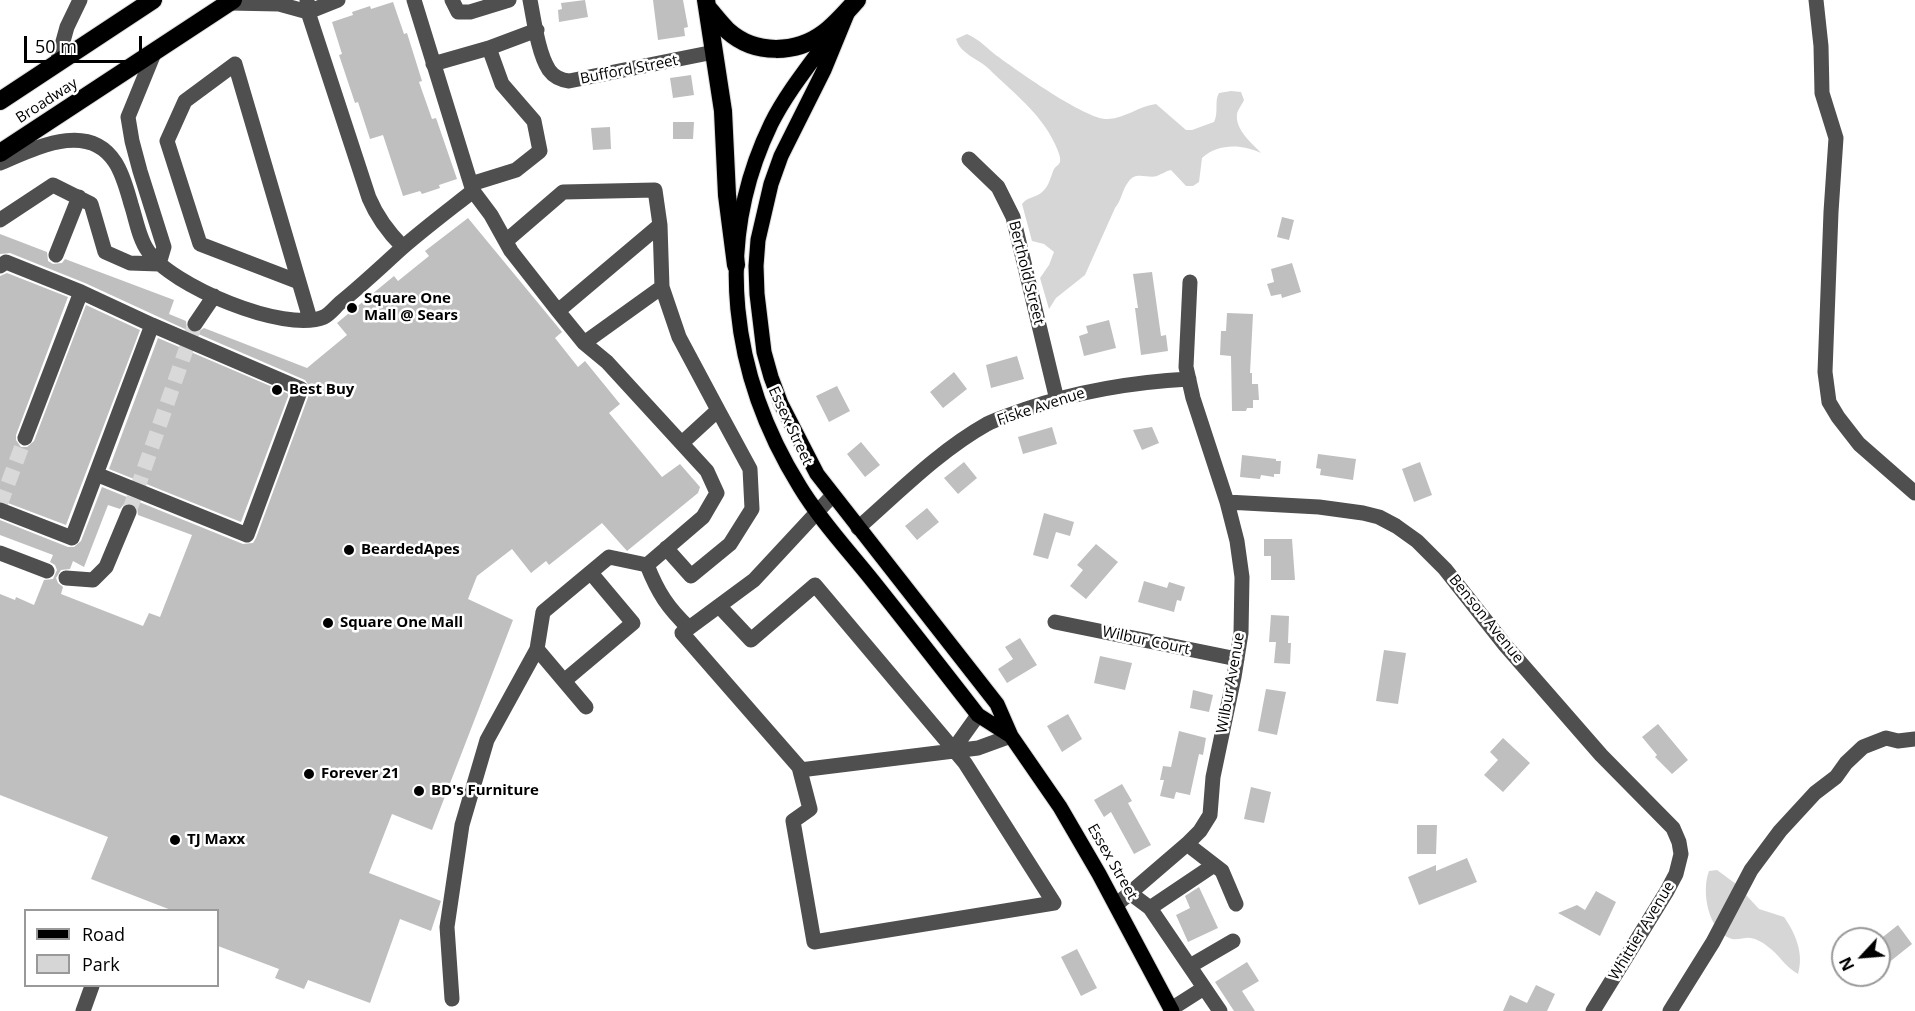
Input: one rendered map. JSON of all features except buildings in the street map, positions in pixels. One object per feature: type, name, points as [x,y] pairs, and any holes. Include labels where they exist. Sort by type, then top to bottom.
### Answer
[{"type":"highway","name":"Broadway","points":[[0,101],[150,1]]},
{"type":"highway","name":"Broadway","points":[[0,153],[231,1]]},
{"type":"highway","points":[[706,3],[729,32],[760,48],[776,50],[809,41],[824,33],[853,3]]},
{"type":"highway","points":[[706,3],[723,111],[727,195],[736,265]]},
{"type":"main road","name":"Essex Street","points":[[853,3],[772,124],[745,197],[740,219],[736,265],[740,331],[755,397],[783,458],[800,488],[978,715],[1011,736]]},
{"type":"main road","name":"Essex Street","points":[[853,3],[824,70],[781,156],[771,184],[758,240],[756,266],[760,320],[771,377],[781,404],[817,474],[997,704],[1011,736],[1060,807],[1116,905],[1171,1010]]},
{"type":"street","points":[[57,63],[67,27],[81,0]]},
{"type":"street","points":[[231,1],[308,6],[338,0]]},
{"type":"street","points":[[414,0],[472,188],[491,215],[511,251],[558,311],[584,343],[607,362],[707,471],[717,493],[703,517],[647,565]]},
{"type":"street","points":[[452,0],[458,12],[470,12],[509,0]]},
{"type":"street","name":"Bufford Street","points":[[530,0],[543,57],[549,71],[559,79],[569,81],[714,52]]},
{"type":"street","points":[[1816,0],[1821,46],[1822,93],[1826,112],[1836,138],[1825,372],[1827,393],[1833,411],[1858,444],[1915,493]]},
{"type":"street","points":[[308,6],[375,212],[389,233],[403,247]]},
{"type":"street","points":[[433,64],[489,48],[537,30]]},
{"type":"street","points":[[0,163],[51,142],[67,139],[84,141],[104,150],[114,159],[119,168],[147,250],[159,264],[181,279],[248,310],[290,321],[324,317],[472,188],[516,170],[540,151],[534,121],[502,84],[489,48]]},
{"type":"street","points":[[155,51],[128,117],[134,151],[164,247],[159,264]]},
{"type":"street","points":[[299,282],[200,244],[167,141],[185,101],[235,64],[310,319]]},
{"type":"street","name":"Berthold Street","points":[[969,159],[998,187],[1013,217],[1057,400]]},
{"type":"street","points":[[0,220],[53,185],[91,204],[105,252],[130,263],[159,264]]},
{"type":"street","points":[[506,241],[563,192],[655,190],[660,225],[662,287],[679,337],[750,469],[752,509],[730,544],[691,576],[666,548]]},
{"type":"street","points":[[56,255],[79,197]]},
{"type":"street","points":[[558,311],[660,225]]},
{"type":"street","points":[[0,278],[3,264],[81,292],[301,389],[247,535],[96,474]]},
{"type":"street","name":"Wilbur Avenue","points":[[1116,905],[1187,844],[1200,831],[1210,815],[1215,769],[1241,633],[1242,577],[1237,541],[1186,367],[1190,282]]},
{"type":"street","points":[[584,343],[662,287]]},
{"type":"street","points":[[25,438],[81,292]]},
{"type":"street","points":[[195,324],[214,296]]},
{"type":"street","points":[[0,510],[72,538],[152,325]]},
{"type":"street","name":"Fiske Avenue","points":[[858,528],[926,468],[988,423],[1057,400],[1119,385],[1188,379]]},
{"type":"street","points":[[682,443],[718,410]]},
{"type":"street","points":[[647,565],[657,590],[670,610],[689,628],[754,580],[833,495]]},
{"type":"street","name":"Benson Avenue","points":[[1227,502],[1318,507],[1363,513],[1379,517],[1403,530],[1445,569],[1505,645],[1594,746],[1668,822],[1681,848]]},
{"type":"street","points":[[66,578],[93,579],[106,567],[129,512]]},
{"type":"street","points":[[0,553],[47,571]]},
{"type":"street","points":[[452,999],[447,927],[462,825],[487,740],[537,649],[543,612],[609,557],[647,565]]},
{"type":"street","points":[[564,681],[633,623],[591,573]]},
{"type":"street","points":[[682,633],[800,770],[810,809],[793,821],[814,942],[1054,903],[965,763],[816,585],[751,640],[720,607]]},
{"type":"street","name":"Wilbur Court","points":[[1055,622],[1237,659]]},
{"type":"street","points":[[537,649],[586,707]]},
{"type":"street","points":[[953,750],[978,715]]},
{"type":"street","points":[[800,770],[978,748],[1011,736]]},
{"type":"street","points":[[1670,1011],[1713,942],[1751,870],[1780,831],[1815,794],[1836,777],[1846,763],[1863,747],[1886,738],[1898,741],[1915,739]]},
{"type":"street","points":[[1187,844],[1222,871],[1236,904]]},
{"type":"street","name":"Whittier Avenue","points":[[1593,1011],[1667,891],[1680,860],[1681,848]]},
{"type":"street","points":[[1150,908],[1214,865]]},
{"type":"street","points":[[1130,893],[1150,908],[1220,1011]]},
{"type":"street","points":[[1190,966],[1233,941]]},
{"type":"street","points":[[83,1011],[92,987]]},
{"type":"street","points":[[1171,1010],[1204,988]]},
{"type":"green space","points":[[967,34],[1054,94],[1098,118],[1115,118],[1156,104],[1186,130],[1192,130],[1214,122],[1219,93],[1241,92],[1244,100],[1238,110],[1237,120],[1245,136],[1261,153],[1230,146],[1208,153],[1202,158],[1199,182],[1193,186],[1186,186],[1171,170],[1157,176],[1132,178],[1125,187],[1085,275],[1056,298],[1049,309],[1040,278],[1054,252],[1044,244],[1032,241],[1022,204],[1044,191],[1054,169],[1060,162],[1059,155],[1049,133],[1034,113],[985,65],[966,53],[958,44],[956,39]]},
{"type":"green space","points":[[1717,870],[1736,884],[1759,909],[1784,917],[1798,944],[1800,967],[1798,974],[1760,941],[1749,938],[1732,939],[1717,928],[1708,910],[1706,889],[1709,871]]},
{"type":"tunnel","points":[[129,512],[195,324]]},
{"type":"tunnel","points":[[0,505],[25,438]]},
{"type":"place","name":"Square One Mall @ Sears","points":[[352,308]]},
{"type":"place","name":"Best Buy","points":[[277,390]]},
{"type":"place","name":"BeardedApes","points":[[349,550]]},
{"type":"place","name":"Square One Mall","points":[[328,623]]},
{"type":"place","name":"Forever 21","points":[[309,774]]},
{"type":"place","name":"BD's Furniture","points":[[419,791]]},
{"type":"place","name":"TJ Maxx","points":[[175,840]]}]
